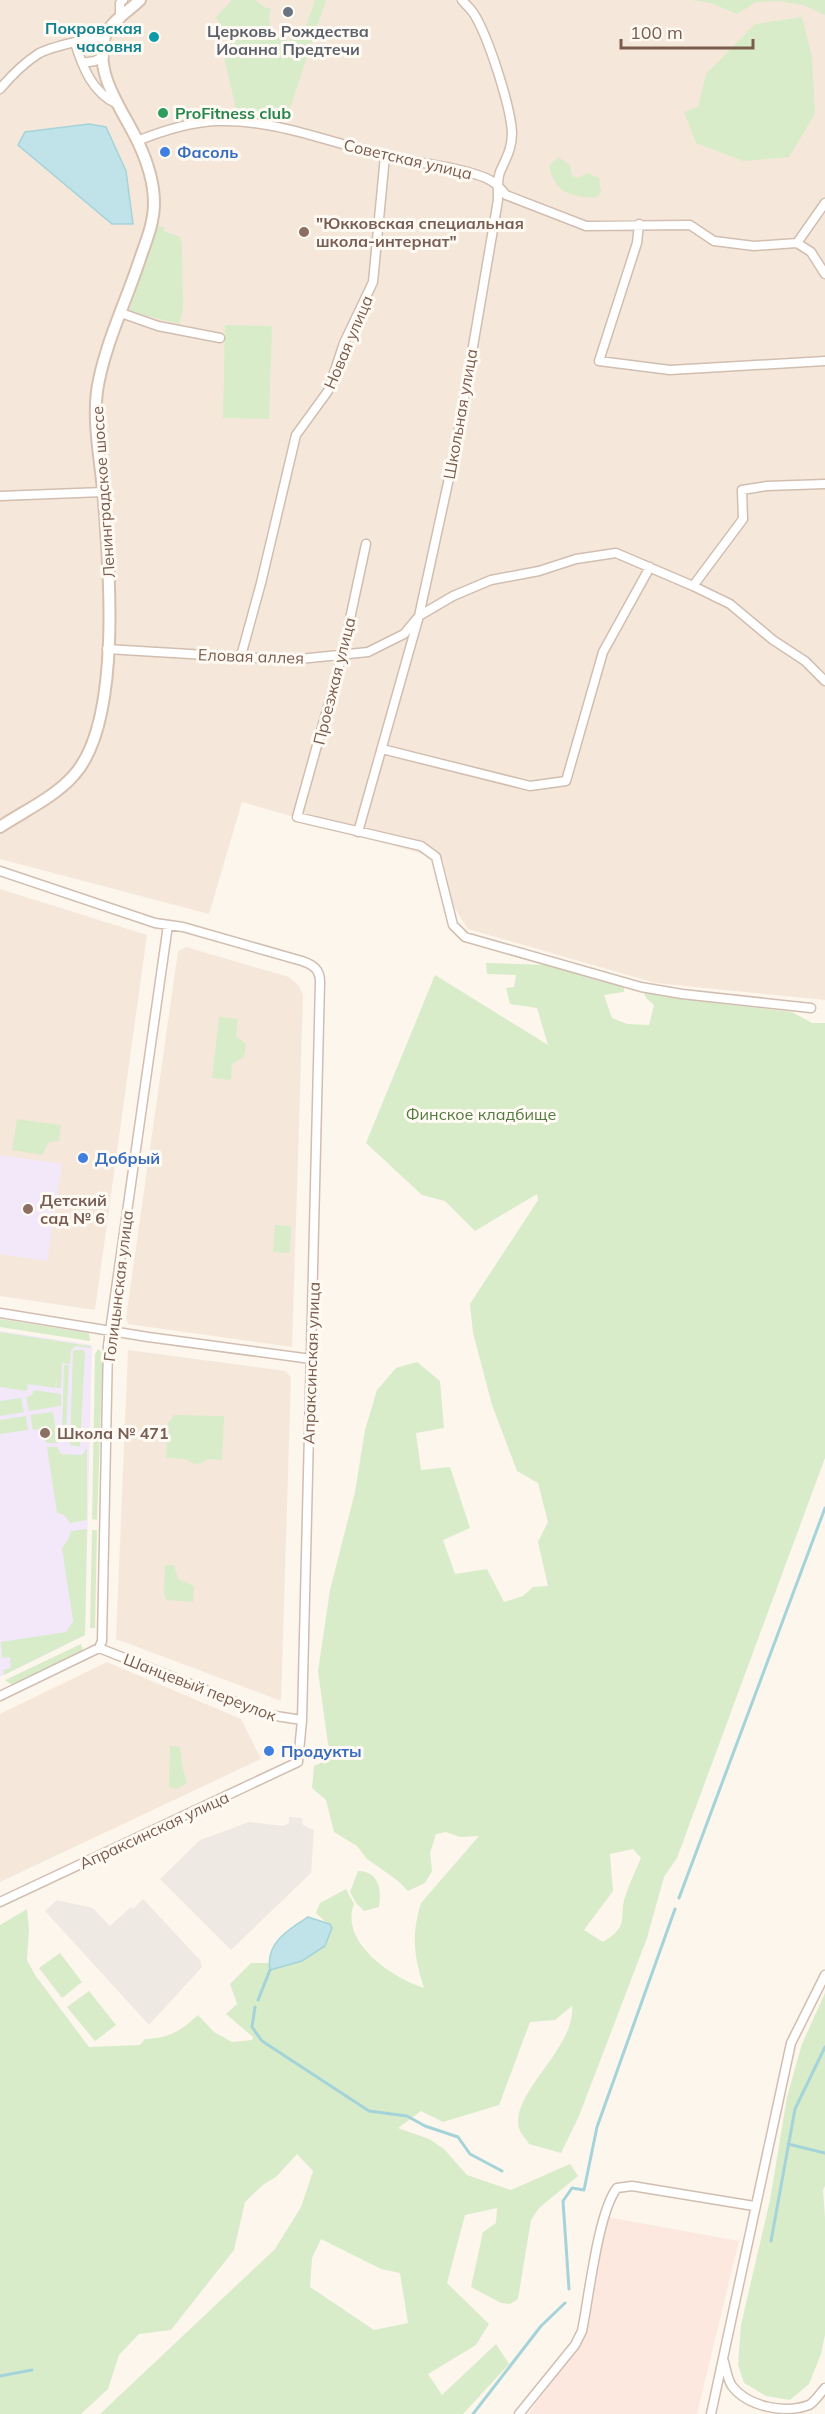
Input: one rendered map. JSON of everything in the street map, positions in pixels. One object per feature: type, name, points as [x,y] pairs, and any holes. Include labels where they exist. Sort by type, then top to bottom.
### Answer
[{"type":"main road","points":[[105,36],[110,28],[140,0]]},
{"type":"main road","name":"Ленинградское шоссе","points":[[0,827],[74,776],[87,759],[95,741],[101,717],[110,576],[97,424],[97,391],[105,358],[150,232],[154,205],[152,183],[137,141],[117,104],[105,75],[105,36]]},
{"type":"street","points":[[120,19],[120,3],[123,0]]},
{"type":"street","name":"Школьная улица","points":[[358,832],[419,616],[456,446],[499,175],[511,151],[512,132],[507,105],[484,35],[474,14],[462,0]]},
{"type":"street","points":[[0,89],[20,68],[40,53],[105,36]]},
{"type":"street","points":[[75,43],[81,63],[96,88],[105,98],[117,104]]},
{"type":"street","points":[[81,63],[95,61],[104,56]]},
{"type":"street","name":"Советская улица","points":[[137,141],[191,124],[217,121],[274,125],[385,156],[440,166],[486,178],[499,185],[506,195],[586,226],[690,225],[714,241],[754,246],[797,243]]},
{"type":"street","name":"Новая улица","points":[[241,656],[296,435],[328,391],[344,343],[373,282],[385,156]]},
{"type":"street","points":[[825,203],[797,243],[811,252],[825,274]]},
{"type":"street","points":[[639,224],[637,243],[599,361],[670,370],[825,361]]},
{"type":"street","points":[[121,313],[158,326],[220,338]]},
{"type":"street","points":[[693,586],[743,519],[742,490],[768,486],[825,484]]},
{"type":"street","points":[[0,496],[103,492]]},
{"type":"street","name":"Проезжая улица","points":[[358,832],[297,817],[342,656],[366,544]]},
{"type":"street","name":"Еловая аллея","points":[[107,649],[291,660],[368,652],[404,634],[419,616],[453,596],[490,580],[616,553],[730,604],[773,640],[806,661],[825,681]]},
{"type":"street","points":[[382,749],[530,786],[566,781],[603,652],[650,567]]},
{"type":"street","points":[[358,832],[422,846],[436,857],[453,925],[465,937],[641,987],[682,994],[811,1008]]},
{"type":"street","name":"Апраксинская улица","points":[[0,871],[155,923],[183,927],[302,961],[310,964],[320,974],[302,1720],[298,1762],[0,1902]]},
{"type":"street","name":"Голицынская улица","points":[[99,1648],[103,1634],[110,1332],[168,925]]},
{"type":"street","points":[[0,1313],[110,1332],[311,1359]]},
{"type":"street","points":[[0,1696],[99,1648]]},
{"type":"street","name":"Шанцевый переулок","points":[[99,1648],[269,1715],[302,1720]]},
{"type":"street","points":[[711,2414],[754,2206],[791,2043],[825,1975]]},
{"type":"street","points":[[519,2414],[575,2345],[582,2331],[609,2200],[617,2188],[632,2187],[754,2206]]},
{"type":"street","points":[[723,2358],[731,2384],[747,2400],[765,2409],[786,2411],[809,2405],[825,2388]]},
{"type":"shaded area","points":[[0,0],[825,0],[825,1000],[655,983],[468,929],[454,907],[443,860],[242,802],[209,914],[0,859]]},
{"type":"shaded area","points":[[0,889],[147,935],[95,1310],[0,1296]]},
{"type":"shaded area","points":[[186,947],[289,977],[299,986],[303,995],[292,1347],[128,1324],[126,1318],[178,951]]},
{"type":"shaded area","name":"Детский сад № 6","points":[[0,1155],[62,1164],[47,1261],[0,1254]]},
{"type":"shaded area","name":"Школа № 471","points":[[0,1331],[92,1345],[85,1635],[0,1677]]},
{"type":"shaded area","points":[[128,1350],[285,1371],[291,1377],[281,1701],[116,1639]]},
{"type":"shaded area","points":[[107,1662],[241,1719],[261,1759],[0,1882],[0,1714]]},
{"type":"shaded area","points":[[289,1817],[302,1818],[303,1825],[314,1830],[311,1873],[231,1950],[160,1879],[200,1840],[249,1822],[283,1826],[289,1823]]},
{"type":"shaded area","points":[[143,1899],[200,1960],[202,1967],[149,2025],[45,1911],[57,1900],[93,1908],[110,1926]]},
{"type":"shaded area","points":[[607,2217],[739,2241],[697,2414],[528,2414],[582,2341],[589,2322]]},
{"type":"green space","points":[[232,0],[255,0],[266,8],[271,8],[269,17],[272,36],[289,41],[306,26],[315,0],[326,0],[286,120],[258,113],[237,114],[222,47],[228,42],[226,26],[220,26],[216,17]]},
{"type":"green space","points":[[691,0],[825,0],[825,15],[803,5],[779,1],[756,2],[737,14],[711,3]]},
{"type":"green space","points":[[802,17],[812,57],[815,114],[789,157],[743,161],[696,143],[684,112],[698,107],[706,74],[755,24]]},
{"type":"green space","points":[[558,157],[570,165],[572,176],[578,178],[587,173],[599,178],[601,192],[595,198],[586,197],[571,194],[559,187],[549,166]]},
{"type":"green space","points":[[157,226],[164,227],[164,231],[180,237],[182,244],[183,309],[179,324],[129,311]]},
{"type":"green space","points":[[225,325],[272,326],[269,419],[223,418]]},
{"type":"green space","name":"Финское кладбище","points":[[486,963],[549,965],[624,987],[624,992],[604,995],[612,1018],[627,1024],[649,1025],[654,1005],[646,998],[643,991],[684,999],[792,1012],[812,1023],[825,1023],[825,1458],[677,1858],[664,1877],[647,1938],[579,2116],[561,2153],[529,2144],[519,2128],[519,2114],[524,2100],[564,2038],[571,2022],[572,2006],[555,2020],[530,2022],[499,2105],[443,2122],[421,2111],[398,2128],[429,2139],[444,2149],[467,2175],[511,2190],[570,2164],[578,2176],[539,2208],[531,2220],[518,2299],[510,2304],[501,2303],[471,2287],[483,2232],[496,2223],[497,2208],[465,2215],[447,2283],[489,2324],[476,2345],[428,2374],[442,2395],[496,2344],[509,2364],[463,2414],[100,2414],[275,2249],[301,2207],[313,2171],[297,2154],[276,2177],[264,2184],[245,2202],[234,2250],[171,2330],[139,2334],[119,2355],[108,2389],[81,2414],[0,2414],[0,1925],[27,1909],[29,1929],[27,1960],[35,1975],[89,2047],[140,2045],[145,2039],[174,2033],[198,2015],[214,2032],[232,2042],[252,2040],[253,2037],[226,2014],[237,2004],[230,1984],[251,1963],[269,1963],[270,1969],[325,1946],[332,1928],[316,1913],[320,1903],[346,1889],[354,1904],[351,1918],[354,1932],[361,1945],[371,1956],[397,1976],[424,1988],[415,1946],[421,1903],[479,1836],[460,1837],[446,1832],[436,1834],[430,1853],[432,1871],[425,1883],[408,1891],[397,1880],[367,1859],[357,1846],[334,1832],[326,1800],[312,1788],[314,1766],[330,1759],[318,1671],[330,1590],[355,1492],[365,1430],[377,1390],[396,1368],[417,1362],[440,1381],[444,1428],[416,1433],[421,1470],[450,1467],[470,1528],[443,1540],[455,1574],[487,1569],[504,1602],[523,1596],[533,1587],[548,1586],[538,1542],[548,1522],[538,1483],[517,1471],[492,1405],[473,1333],[470,1304],[538,1200],[537,1194],[475,1231],[445,1201],[422,1195],[366,1143],[435,975],[548,1045],[537,1008],[510,1004],[506,988],[514,987],[516,975],[487,974]],"holes":[[[633,1849],[641,1858],[626,1894],[621,1925],[612,1936],[603,1942],[584,1930],[613,1891],[610,1854]],[[321,2239],[381,2269],[400,2273],[408,2323],[374,2330],[310,2287],[312,2258]]]},
{"type":"green space","points":[[219,1017],[238,1019],[236,1036],[246,1044],[244,1057],[232,1064],[231,1080],[212,1078]]},
{"type":"green space","points":[[17,1119],[61,1125],[59,1141],[49,1142],[42,1155],[12,1150]]},
{"type":"green space","points":[[275,1225],[291,1226],[290,1253],[273,1252]]},
{"type":"green space","points":[[0,1319],[89,1333],[90,1341],[0,1327]]},
{"type":"green space","points":[[0,1332],[90,1346],[90,1348],[76,1346],[71,1350],[70,1364],[62,1363],[61,1388],[56,1388],[58,1374],[55,1388],[28,1384],[27,1391],[0,1387]]},
{"type":"green space","points":[[98,1349],[103,1353],[97,1520],[92,1519],[95,1354]]},
{"type":"green space","points":[[73,1351],[85,1352],[80,1447],[70,1445]]},
{"type":"green space","points":[[64,1365],[69,1365],[66,1434],[62,1434]]},
{"type":"green space","points":[[34,1390],[61,1394],[61,1406],[29,1411],[26,1397],[32,1395]]},
{"type":"green space","points":[[21,1398],[24,1412],[0,1416],[0,1401]]},
{"type":"green space","points":[[53,1412],[58,1443],[46,1443],[43,1429],[33,1430],[30,1415]]},
{"type":"green space","points":[[174,1415],[224,1416],[222,1460],[207,1459],[196,1464],[186,1459],[166,1458],[168,1423]]},
{"type":"green space","points":[[26,1416],[28,1430],[0,1434],[0,1420]]},
{"type":"green space","points":[[47,1447],[57,1447],[61,1454],[82,1455],[87,1448],[87,1520],[70,1523],[64,1515],[57,1513]]},
{"type":"green space","points":[[87,1529],[85,1635],[4,1675],[3,1670],[11,1668],[10,1657],[2,1658],[1,1642],[66,1632],[73,1621],[62,1548],[71,1531]]},
{"type":"green space","points":[[92,1530],[97,1530],[95,1628],[90,1628]]},
{"type":"green space","points":[[165,1565],[174,1565],[178,1579],[194,1586],[193,1602],[166,1600]]},
{"type":"green space","points":[[81,1644],[83,1650],[12,1685],[5,1680]]},
{"type":"green space","points":[[170,1746],[180,1747],[187,1783],[177,1789],[169,1787]]},
{"type":"green space","points":[[358,1871],[371,1874],[378,1883],[379,1907],[364,1911],[356,1903],[350,1892]]},
{"type":"green space","points":[[60,1953],[82,1982],[62,1998],[39,1968]]},
{"type":"green space","points":[[89,1991],[116,2025],[95,2041],[67,2007]]},
{"type":"green space","points":[[825,1993],[825,2186],[823,2190],[825,2335],[821,2354],[809,2384],[790,2400],[766,2396],[744,2383],[738,2365],[741,2325],[770,2200],[787,2097],[802,2044]]},
{"type":"water","points":[[89,124],[106,127],[126,171],[133,224],[112,224],[18,145],[25,132]]},
{"type":"water","points":[[308,1917],[330,1924],[332,1928],[325,1946],[302,1961],[270,1970],[271,1952],[280,1938]]},
{"type":"waterway","points":[[679,1898],[825,1508]]},
{"type":"waterway","points":[[569,2289],[563,2201],[572,2188],[584,2190],[597,2127],[675,1909]]},
{"type":"waterway","points":[[258,2000],[270,1970]]},
{"type":"waterway","points":[[255,2007],[252,2027],[262,2041],[369,2111],[407,2116],[425,2126],[458,2137],[470,2154],[502,2171]]},
{"type":"waterway","points":[[771,2241],[795,2109],[825,2047]]},
{"type":"waterway","points":[[788,2144],[825,2153]]},
{"type":"waterway","points":[[473,2414],[541,2326],[565,2303]]},
{"type":"waterway","points":[[0,2376],[32,2370]]},
{"type":"place","name":"Церковь Рождества Иоанна Предтечи","points":[[288,12]]},
{"type":"place","name":"Покровская часовня","points":[[154,37]]},
{"type":"place","name":"ProFitness club","points":[[163,113]]},
{"type":"place","name":"Фасоль","points":[[165,152]]},
{"type":"place","name":"\"Юкковская специальная школа-интернат\"","points":[[304,232]]},
{"type":"place","name":"Добрый","points":[[83,1158]]},
{"type":"place","name":"Детский сад № 6","points":[[28,1209]]},
{"type":"place","name":"Школа № 471","points":[[45,1433]]},
{"type":"place","name":"Продукты","points":[[269,1751]]}]
